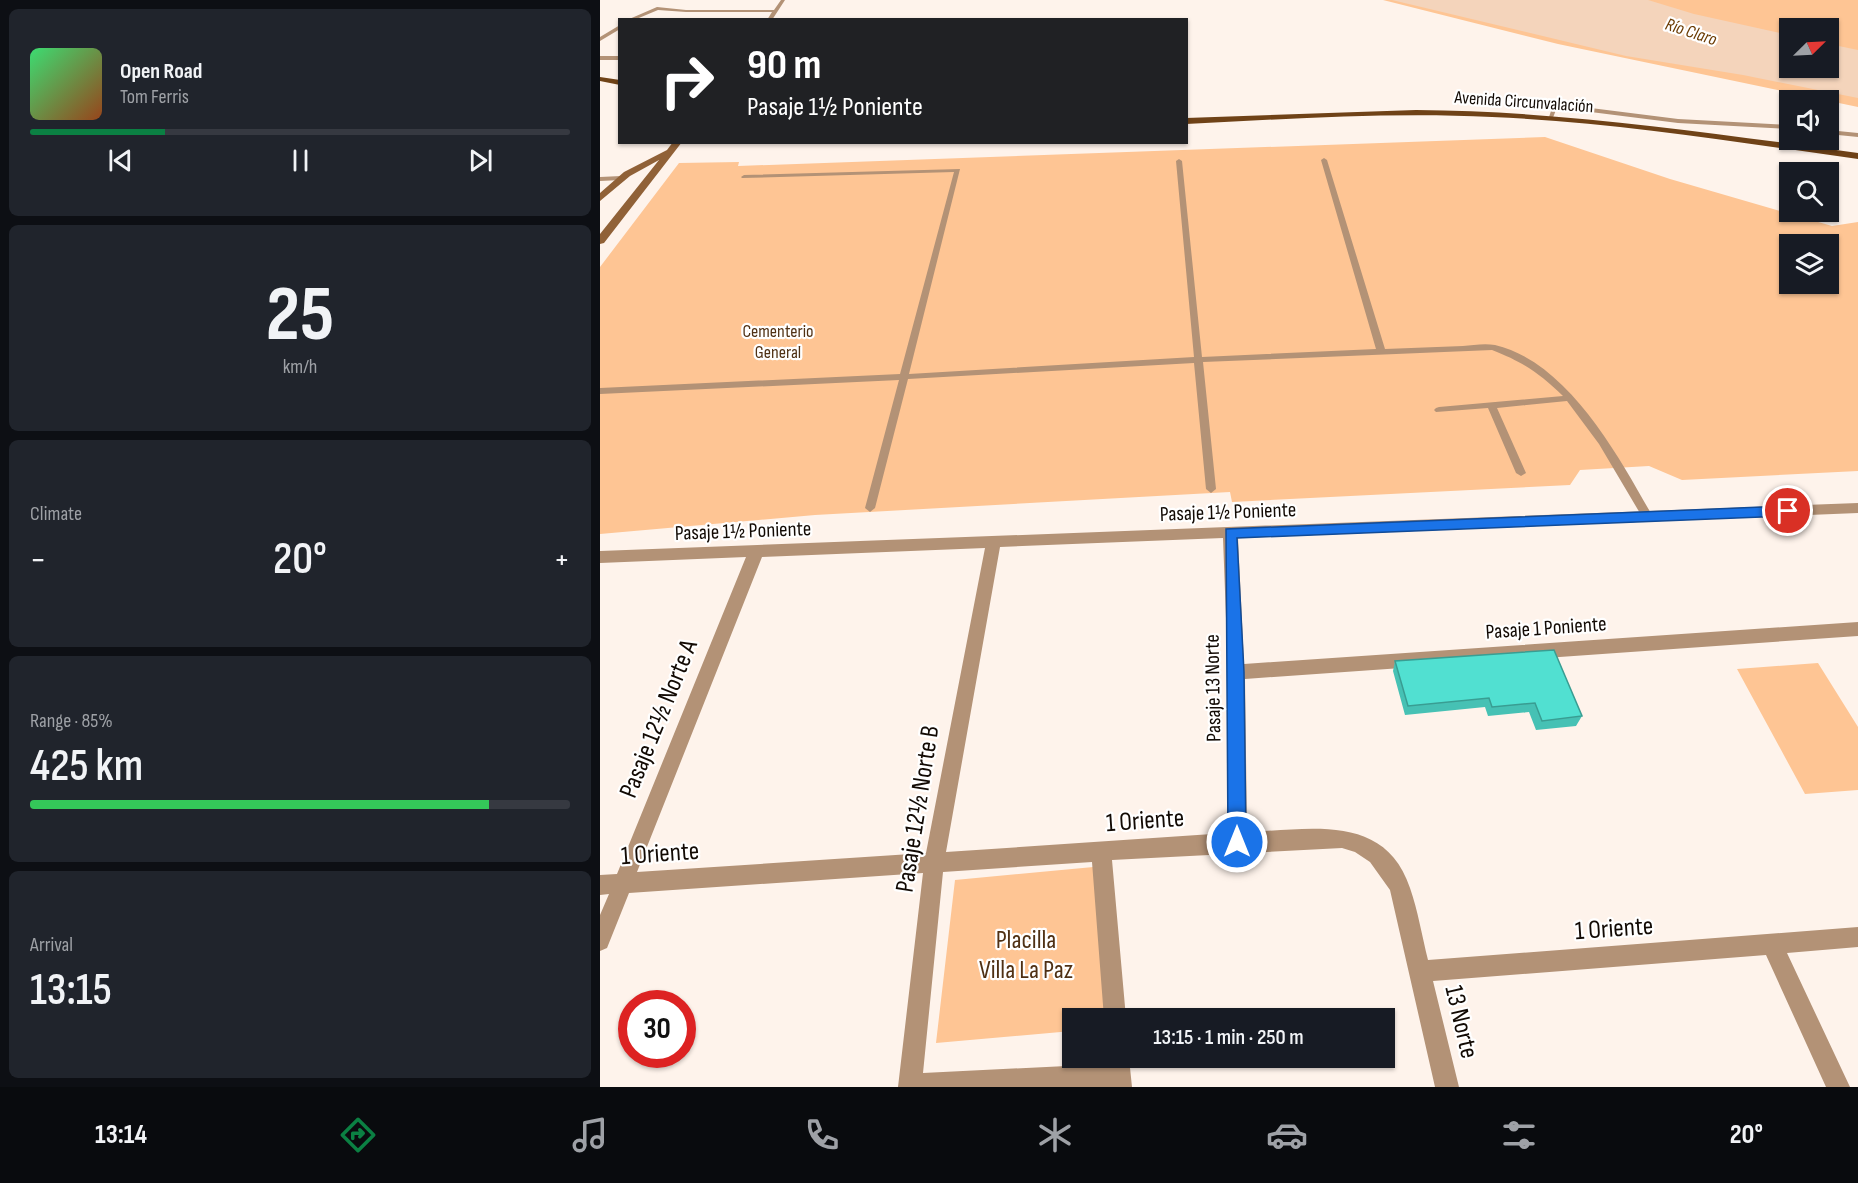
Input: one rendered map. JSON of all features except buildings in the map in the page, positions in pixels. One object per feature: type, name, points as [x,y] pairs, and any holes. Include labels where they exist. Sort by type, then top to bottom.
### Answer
[{"type":"main road","points":[[600,79],[618,83]]},
{"type":"main road","name":"Avenida Circunvalación","points":[[1188,121],[1439,113],[1550,119],[1858,156]]},
{"type":"main road","points":[[600,198],[621,178],[675,146]]},
{"type":"main road","points":[[600,241],[675,146]]},
{"type":"street","name":"Pasaje 1½ Poniente","points":[[600,557],[1858,508]]},
{"type":"street","name":"Pasaje 13 Norte","points":[[1230,533],[1236,672],[1237,842]]},
{"type":"street","name":"Pasaje 12½ Norte B","points":[[910,1086],[934,862],[993,543]]},
{"type":"street","name":"Pasaje 12½ Norte A","points":[[600,941],[610,885],[756,552]]},
{"type":"street","name":"Pasaje 1 Poniente","points":[[1236,672],[1858,629]]},
{"type":"street","name":"1 Oriente","points":[[610,885],[1237,842],[1342,838],[1371,849],[1383,859],[1400,888],[1420,970],[1858,937]]},
{"type":"street","points":[[1101,851],[1114,1008]]},
{"type":"street","points":[[1772,944],[1838,1087]]},
{"type":"street","name":"13 Norte","points":[[1420,970],[1447,1087]]},
{"type":"street","points":[[910,1086],[1119,1073]]},
{"type":"lane","points":[[657,8],[663,0]]},
{"type":"lane","points":[[770,18],[783,0]]},
{"type":"lane","points":[[634,18],[657,8],[686,11],[775,11]]},
{"type":"lane","points":[[681,18],[686,11]]},
{"type":"lane","points":[[600,39],[618,27]]},
{"type":"lane","points":[[600,58],[618,58]]},
{"type":"lane","points":[[1550,119],[1554,109],[1567,107],[1690,123],[1779,127]]},
{"type":"lane","points":[[1839,133],[1858,135]]},
{"type":"lane","points":[[1324,160],[1381,351]]},
{"type":"lane","points":[[1179,161],[1211,489]]},
{"type":"lane","points":[[744,177],[958,170],[870,508]]},
{"type":"lane","points":[[600,179],[621,178]]},
{"type":"lane","points":[[600,392],[1493,347],[1528,364],[1556,383],[1570,398],[1585,417],[1648,517]]},
{"type":"lane","points":[[1439,410],[1570,398]]},
{"type":"lane","points":[[1491,405],[1521,472]]},
{"type":"green space","points":[[1383,0],[1858,0],[1858,107],[1839,103],[1839,90],[1779,90],[1558,44]]},
{"type":"green space","name":"Cementerio General","points":[[1545,137],[1670,179],[1779,211],[1779,222],[1818,222],[1832,226],[1858,222],[1858,471],[1682,480],[1649,466],[1580,470],[1570,485],[1232,502],[1230,492],[815,515],[600,534],[600,267],[679,163],[739,162],[738,166]]},
{"type":"green space","points":[[1818,663],[1858,727],[1858,790],[1805,794],[1737,669]]},
{"type":"green space","name":"Placilla Villa La Paz","points":[[1104,866],[1105,1008],[1062,1008],[1062,1032],[936,1043],[955,880]]},
{"type":"water","name":"Río Claro","points":[[1392,0],[1648,0],[1694,14],[1779,33],[1779,78],[1839,78],[1839,46],[1858,50],[1858,98],[1839,94],[1839,90],[1818,90],[1626,56]]},
{"type":"route","points":[[1237,842],[1236,672],[1230,533],[1788,511]]}]
